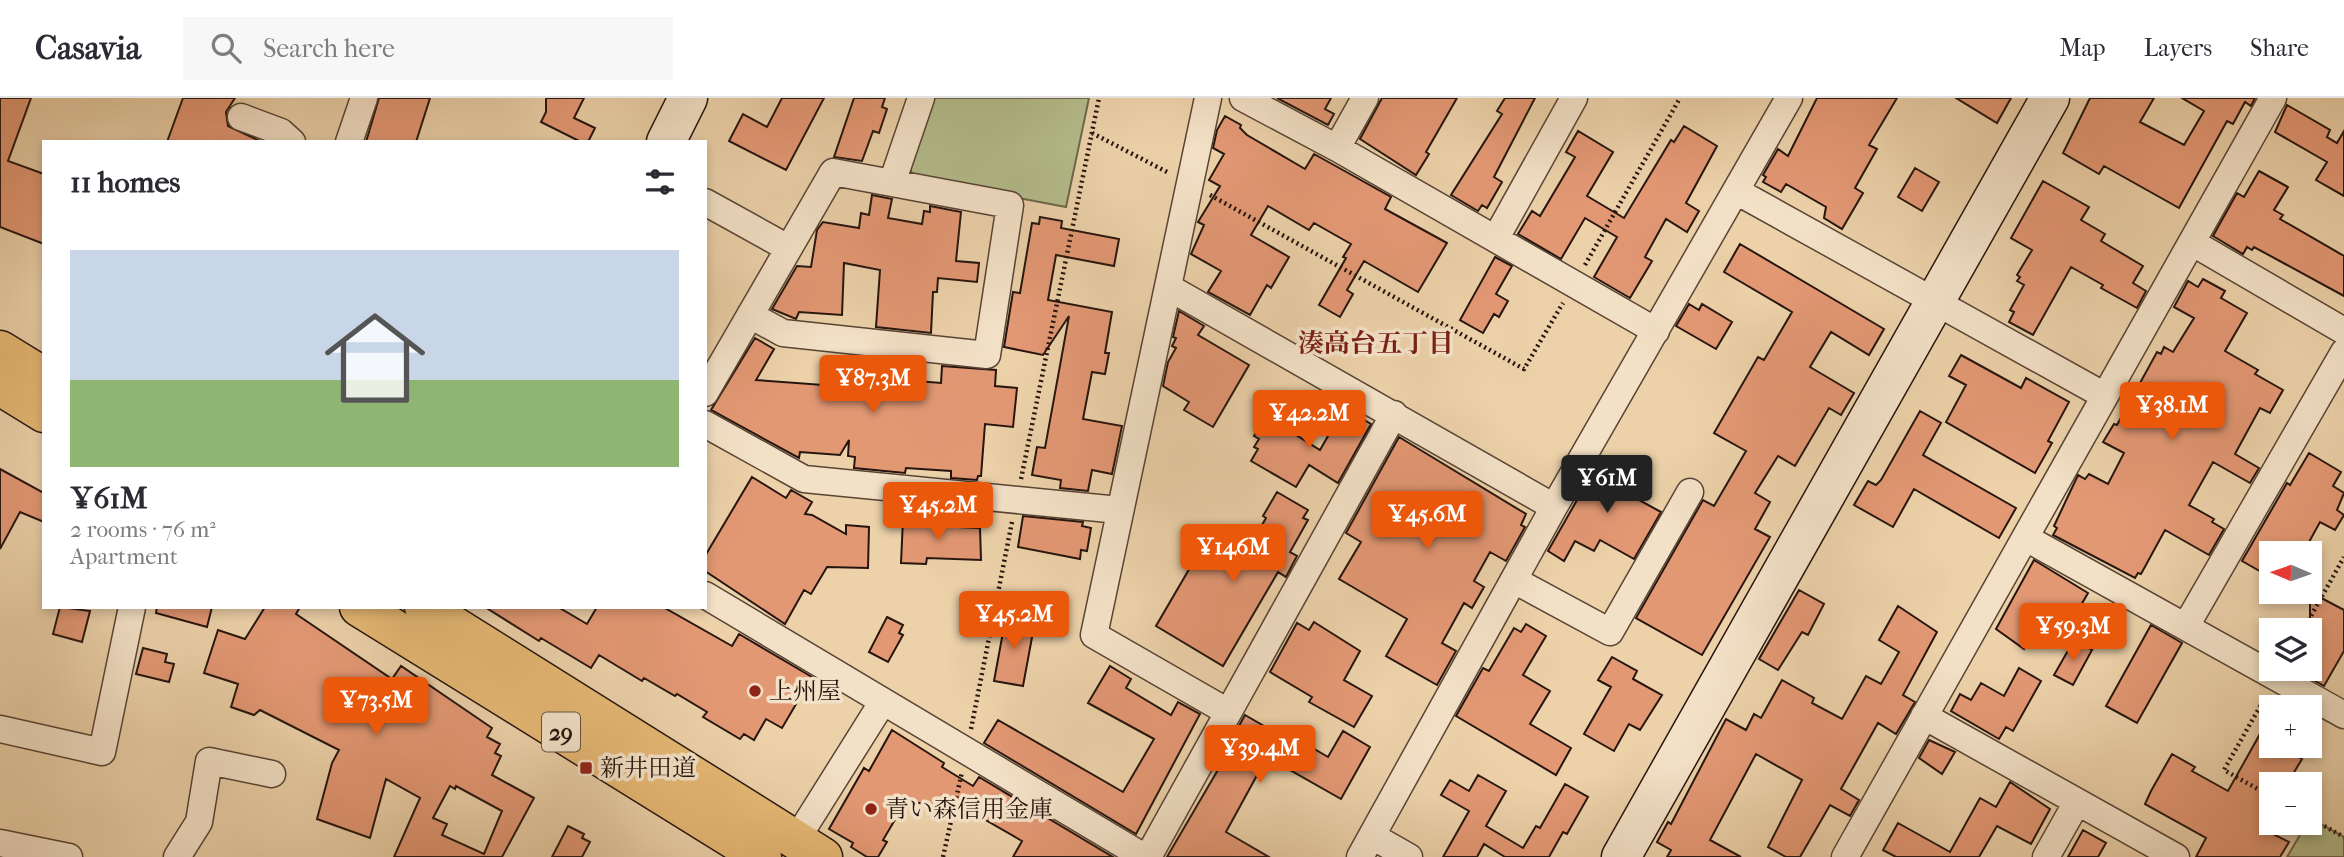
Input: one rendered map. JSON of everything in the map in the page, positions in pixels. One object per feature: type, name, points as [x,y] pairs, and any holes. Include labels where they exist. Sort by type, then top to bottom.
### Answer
[{"type":"main road","points":[[0,350],[42,376]]},
{"type":"main road","points":[[0,386],[42,412]]},
{"type":"main road","name":"29","points":[[367,609],[398,617],[762,857]]},
{"type":"main road","name":"29","points":[[427,609],[810,849]]},
{"type":"street","points":[[350,140],[364,98]]},
{"type":"street","points":[[667,140],[688,98]]},
{"type":"street","points":[[892,183],[921,98]]},
{"type":"street","points":[[1208,98],[1094,635],[1228,712]]},
{"type":"street","points":[[1243,98],[1496,237],[1656,331]]},
{"type":"street","points":[[1337,148],[1365,98]]},
{"type":"street","points":[[1496,237],[1574,98]]},
{"type":"street","points":[[1409,857],[1366,846],[1554,507],[1789,98]]},
{"type":"street","points":[[1621,857],[2050,98]]},
{"type":"street","points":[[1845,857],[2273,98]]},
{"type":"street","points":[[242,117],[281,132],[290,140]]},
{"type":"street","points":[[707,390],[788,248],[833,172],[1010,205],[987,355],[783,333],[750,315]]},
{"type":"street","points":[[1736,191],[2105,396]]},
{"type":"street","points":[[707,203],[788,248]]},
{"type":"street","points":[[2193,243],[2344,331]]},
{"type":"street","points":[[1168,287],[1554,507]]},
{"type":"street","points":[[2186,626],[2344,352]]},
{"type":"street","points":[[707,596],[881,703],[1146,857],[1394,414]]},
{"type":"street","points":[[707,425],[804,479],[1119,510]]},
{"type":"street","points":[[1514,580],[1610,632],[1690,492]]},
{"type":"street","points":[[2026,538],[2259,668]]},
{"type":"street","points":[[0,729],[102,752],[132,609]]},
{"type":"street","points":[[2282,681],[2344,715]]},
{"type":"street","points":[[810,849],[881,703]]},
{"type":"street","points":[[1924,716],[2176,857]]},
{"type":"street","points":[[177,857],[199,822],[209,761],[272,774]]},
{"type":"street","points":[[2046,857],[2077,802]]},
{"type":"street","points":[[0,843],[69,857]]},
{"type":"path","points":[[1091,134],[1191,184],[1524,369],[1680,98]]},
{"type":"path","points":[[2310,618],[2344,557]]},
{"type":"path","points":[[2259,790],[2224,770],[2274,681]]},
{"type":"path","points":[[2322,825],[2344,837]]},
{"type":"green space","points":[[932,98],[1089,98],[1066,207],[914,178],[908,165]]},
{"type":"green space","points":[[2322,825],[2344,837],[2344,857],[2287,857],[2300,835],[2322,835]]},
{"type":"building","points":[[0,98],[31,98],[8,161],[42,173],[42,243],[0,227]]},
{"type":"building","points":[[183,98],[235,98],[226,112],[228,126],[258,140],[168,140]]},
{"type":"building","points":[[379,98],[430,98],[417,140],[367,140]]},
{"type":"building","points":[[546,98],[584,98],[574,118],[595,128],[589,140],[577,140],[541,122],[546,112]]},
{"type":"building","points":[[782,98],[824,98],[786,170],[729,141],[743,114],[767,127]]},
{"type":"building","points":[[854,98],[885,98],[882,107],[887,109],[879,133],[873,131],[862,161],[834,157]]},
{"type":"building","points":[[1277,98],[1331,98],[1325,109],[1334,114],[1328,125]]},
{"type":"building","points":[[1382,98],[1457,98],[1416,175],[1360,139]]},
{"type":"building","points":[[1505,98],[1535,98],[1494,177],[1502,182],[1487,208],[1482,205],[1478,211],[1451,195],[1502,114],[1497,111]]},
{"type":"building","points":[[1817,98],[1897,98],[1869,145],[1877,149],[1855,188],[1863,193],[1842,229],[1824,218],[1826,207],[1786,184],[1781,192],[1763,182],[1766,177],[1763,175],[1778,149],[1788,156]]},
{"type":"building","points":[[1956,98],[2011,98],[1997,123]]},
{"type":"building","points":[[2090,98],[2154,98],[2140,122],[2184,145],[2204,111],[2182,98],[2255,98],[2251,106],[2245,102],[2233,124],[2227,121],[2179,208],[2104,166],[2099,174],[2063,153]]},
{"type":"building","points":[[2287,105],[2330,130],[2327,137],[2337,143],[2344,131],[2344,196],[2316,180],[2327,162],[2275,132]]},
{"type":"building","points":[[1225,116],[1241,125],[1240,128],[1247,135],[1305,169],[1314,154],[1391,197],[1385,209],[1447,243],[1418,292],[1364,261],[1347,290],[1353,294],[1340,317],[1319,305],[1351,244],[1314,223],[1309,230],[1268,206],[1251,235],[1289,257],[1271,288],[1267,285],[1250,315],[1208,292],[1221,271],[1191,254],[1204,225],[1198,222],[1220,186],[1209,180],[1224,154],[1213,148],[1217,130]]},
{"type":"building","points":[[1684,126],[1717,146],[1686,203],[1699,211],[1687,232],[1666,219],[1645,257],[1652,261],[1630,298],[1594,277],[1617,237],[1585,218],[1561,259],[1518,234],[1532,211],[1540,216],[1575,157],[1566,152],[1578,131],[1613,152],[1587,196],[1624,218],[1671,140],[1674,142]]},
{"type":"building","points":[[1915,168],[1939,182],[1922,211],[1898,197]]},
{"type":"building","points":[[2259,171],[2288,187],[2274,210],[2283,215],[2280,219],[2344,256],[2344,296],[2254,247],[2252,250],[2247,247],[2243,254],[2213,236],[2237,193],[2244,197]]},
{"type":"building","points":[[2043,181],[2089,207],[2081,220],[2105,234],[2101,241],[2143,266],[2133,283],[2146,291],[2137,308],[2071,267],[2033,335],[2009,322],[2014,312],[2010,310],[2024,285],[2017,281],[2020,277],[2017,275],[2032,250],[2011,238]]},
{"type":"building","points":[[872,195],[892,199],[888,218],[922,224],[924,211],[930,212],[930,206],[961,212],[956,261],[979,263],[977,282],[938,278],[937,292],[933,292],[931,333],[876,327],[880,270],[844,263],[842,315],[799,312],[796,319],[772,309],[797,266],[811,267],[817,230],[823,222],[859,228],[861,213],[869,215]]},
{"type":"building","points":[[1040,217],[1062,221],[1061,228],[1119,239],[1114,266],[1056,255],[1048,300],[1112,312],[1105,353],[1109,353],[1105,374],[1092,372],[1083,419],[1122,426],[1112,474],[1092,470],[1088,491],[1060,488],[1061,480],[1032,475],[1037,447],[1045,448],[1069,316],[1043,355],[1004,347],[1013,292],[1020,293],[1032,223],[1039,224]]},
{"type":"building","points":[[1740,244],[1884,329],[1869,355],[1831,332],[1810,367],[1854,393],[1841,415],[1829,408],[1795,466],[1778,456],[1755,493],[1770,502],[1755,529],[1770,537],[1702,655],[1636,618],[1703,500],[1714,506],[1746,451],[1714,433],[1758,357],[1764,360],[1792,312],[1724,272]]},
{"type":"building","points":[[1495,257],[1512,266],[1496,294],[1508,301],[1499,317],[1494,314],[1483,333],[1460,320]]},
{"type":"building","points":[[2203,279],[2225,291],[2221,298],[2247,313],[2225,351],[2258,370],[2255,374],[2283,390],[2270,413],[2260,408],[2235,454],[2259,468],[2250,483],[2213,462],[2189,505],[2214,519],[2212,522],[2224,529],[2209,555],[2165,530],[2141,574],[2138,573],[2135,578],[2053,535],[2057,528],[2054,526],[2078,475],[2085,479],[2089,474],[2108,484],[2124,453],[2103,442],[2114,424],[2117,425],[2157,352],[2161,354],[2164,347],[2173,352],[2194,318],[2174,307],[2188,281],[2198,287]]},
{"type":"building","points":[[1689,304],[1699,310],[1702,304],[1732,322],[1716,349],[1676,326]]},
{"type":"building","points":[[1179,311],[1204,326],[1198,335],[1249,365],[1213,427],[1184,410],[1189,402],[1163,386],[1168,362],[1176,348],[1172,346],[1176,338],[1173,337]]},
{"type":"building","points":[[755,338],[774,349],[756,380],[823,385],[824,377],[829,378],[830,365],[892,371],[892,379],[941,383],[942,366],[996,370],[995,386],[1017,388],[1013,427],[985,424],[981,476],[978,476],[977,480],[951,478],[951,471],[906,468],[905,473],[854,468],[855,457],[848,456],[849,440],[840,455],[800,452],[799,458],[711,410]]},
{"type":"building","points":[[1961,355],[2021,388],[2026,378],[2069,402],[2048,441],[2052,443],[2035,473],[1946,422],[1966,385],[1949,376]]},
{"type":"building","points":[[1344,408],[1371,424],[1338,483],[1309,465],[1296,487],[1251,461],[1258,449],[1254,447],[1259,439],[1254,436],[1263,420],[1283,431],[1285,428],[1320,450]]},
{"type":"building","points":[[1920,411],[1941,423],[1923,455],[2016,508],[1999,538],[1914,489],[1893,527],[1854,505],[1868,481],[1876,485],[1881,480]]},
{"type":"building","points":[[1399,437],[1526,514],[1521,525],[1525,527],[1506,561],[1490,552],[1474,581],[1484,587],[1472,608],[1464,603],[1442,643],[1456,651],[1437,685],[1386,656],[1407,619],[1339,579],[1361,542],[1346,533]]},
{"type":"building","points":[[2309,453],[2341,472],[2333,486],[2344,493],[2337,510],[2344,515],[2335,530],[2320,522],[2310,541],[2259,541],[2259,571],[2242,561],[2287,483],[2290,485]]},
{"type":"building","points":[[1601,458],[1636,479],[1628,494],[1661,512],[1634,559],[1600,540],[1594,551],[1575,541],[1564,561],[1548,551]]},
{"type":"building","points":[[0,469],[42,492],[42,521],[20,512],[0,549]]},
{"type":"building","points":[[752,477],[786,498],[791,490],[812,502],[805,514],[812,515],[846,534],[846,525],[869,527],[868,568],[827,567],[811,594],[804,590],[785,624],[707,572],[707,553]]},
{"type":"building","points":[[1277,492],[1308,510],[1303,518],[1308,520],[1290,552],[1297,556],[1286,577],[1278,572],[1223,666],[1156,626],[1205,542],[1240,563],[1266,518],[1263,516]]},
{"type":"building","points":[[1023,516],[1083,522],[1082,526],[1091,528],[1087,551],[1081,550],[1080,559],[1018,547]]},
{"type":"building","points":[[903,519],[936,520],[936,526],[980,528],[981,560],[927,558],[926,564],[901,563]]},
{"type":"building","points":[[2034,560],[2088,593],[2073,619],[2048,605],[2024,649],[1996,629]]},
{"type":"building","points":[[1799,590],[1824,604],[1808,635],[1802,632],[1778,670],[1759,659]]},
{"type":"building","points":[[2322,598],[2344,610],[2344,651],[2324,686],[2315,681],[2322,681],[2322,618],[2310,618],[2310,604],[2322,604]]},
{"type":"building","points":[[1898,606],[1937,632],[1903,695],[1915,702],[1896,734],[1878,723],[1841,789],[1859,800],[1850,816],[1830,805],[1800,857],[1786,857],[1768,847],[1802,780],[1756,754],[1710,840],[1741,857],[1667,857],[1671,850],[1657,842],[1668,822],[1671,824],[1726,719],[1746,730],[1754,714],[1761,718],[1782,680],[1814,698],[1812,703],[1842,719],[1866,676],[1881,684],[1899,652],[1879,640]]},
{"type":"building","points":[[59,609],[90,611],[82,642],[53,634]]},
{"type":"building","points":[[157,609],[212,609],[207,627],[156,613]]},
{"type":"building","points":[[264,609],[299,609],[296,614],[392,679],[401,666],[492,728],[487,737],[500,744],[495,753],[501,756],[492,775],[534,798],[502,857],[394,857],[420,798],[386,779],[370,838],[317,819],[332,763],[339,750],[260,710],[254,715],[231,707],[238,684],[204,673],[218,630],[245,639]],"holes":[[[450,786],[455,789],[456,786],[502,811],[484,854],[442,835],[447,824],[433,818]]]},
{"type":"building","points":[[488,609],[561,609],[587,624],[596,609],[667,609],[732,646],[739,634],[812,677],[782,728],[766,719],[754,740],[744,734],[740,739],[703,717],[707,712],[677,694],[675,696],[644,678],[642,681],[599,655],[591,668],[541,638],[539,641]]},
{"type":"building","points":[[1006,616],[1035,621],[1023,686],[994,681]]},
{"type":"building","points":[[887,617],[903,625],[899,633],[903,635],[888,662],[869,652]]},
{"type":"building","points":[[1314,622],[1360,651],[1344,680],[1372,696],[1354,727],[1309,702],[1312,697],[1270,672],[1297,623],[1309,630]]},
{"type":"building","points":[[1526,624],[1546,636],[1523,675],[1550,691],[1530,724],[1571,748],[1556,775],[1456,716],[1483,668],[1489,671],[1514,628],[1521,632]]},
{"type":"building","points":[[2151,625],[2182,643],[2137,723],[2106,706]]},
{"type":"building","points":[[2074,640],[2092,650],[2073,685],[2054,675]]},
{"type":"building","points":[[143,648],[167,654],[165,662],[174,664],[169,682],[136,674]]},
{"type":"building","points":[[1612,657],[1637,671],[1633,679],[1662,695],[1640,730],[1629,724],[1614,751],[1584,734],[1611,687],[1598,680]]},
{"type":"building","points":[[1110,666],[1131,679],[1126,688],[1171,715],[1178,702],[1200,714],[1136,834],[984,743],[998,720],[1123,792],[1154,739],[1088,703]]},
{"type":"building","points":[[2019,668],[2041,681],[2013,731],[2006,727],[1999,739],[1951,711],[1960,694],[1971,700],[1981,683],[2004,696]]},
{"type":"building","points":[[1245,715],[1290,741],[1292,736],[1328,757],[1343,731],[1370,747],[1341,799],[1267,757],[1226,832],[1269,857],[1167,857],[1236,739],[1233,737]]},
{"type":"building","points":[[892,730],[944,763],[942,767],[973,786],[979,777],[1113,857],[1013,857],[1022,841],[942,795],[940,806],[906,801],[883,840],[887,842],[878,857],[867,857],[851,847],[853,843],[829,829],[864,768],[869,771]]},
{"type":"building","points":[[2259,736],[2259,758],[2302,759],[2294,772],[2259,772],[2259,835],[2275,835],[2289,842],[2280,857],[2196,857],[2206,838],[2145,804],[2172,754],[2195,767],[2192,771],[2228,791]]},
{"type":"building","points":[[1929,740],[1955,752],[1942,774],[1919,758]]},
{"type":"building","points":[[1478,775],[1506,791],[1486,826],[1523,848],[1536,826],[1540,828],[1565,784],[1588,797],[1567,834],[1563,832],[1549,857],[1505,857],[1484,844],[1477,857],[1443,857],[1469,811],[1441,795],[1450,780],[1469,791]]},
{"type":"building","points":[[2010,782],[2050,809],[2031,844],[1997,826],[1979,857],[1896,857],[1883,850],[1898,823],[1950,852],[1980,798],[1996,807]]},
{"type":"building","points":[[568,826],[584,834],[582,838],[590,842],[582,857],[552,857]]},
{"type":"building","points":[[2083,830],[2106,843],[2098,857],[2068,857]]},
{"type":"place","name":"上州屋","points":[[755,691]]},
{"type":"place","name":"新井田道","points":[[586,768]]},
{"type":"place","name":"青い森信用金庫","points":[[871,809]]},
{"type":"district","name":"湊高台五丁目","points":[[1376,343]]}]
